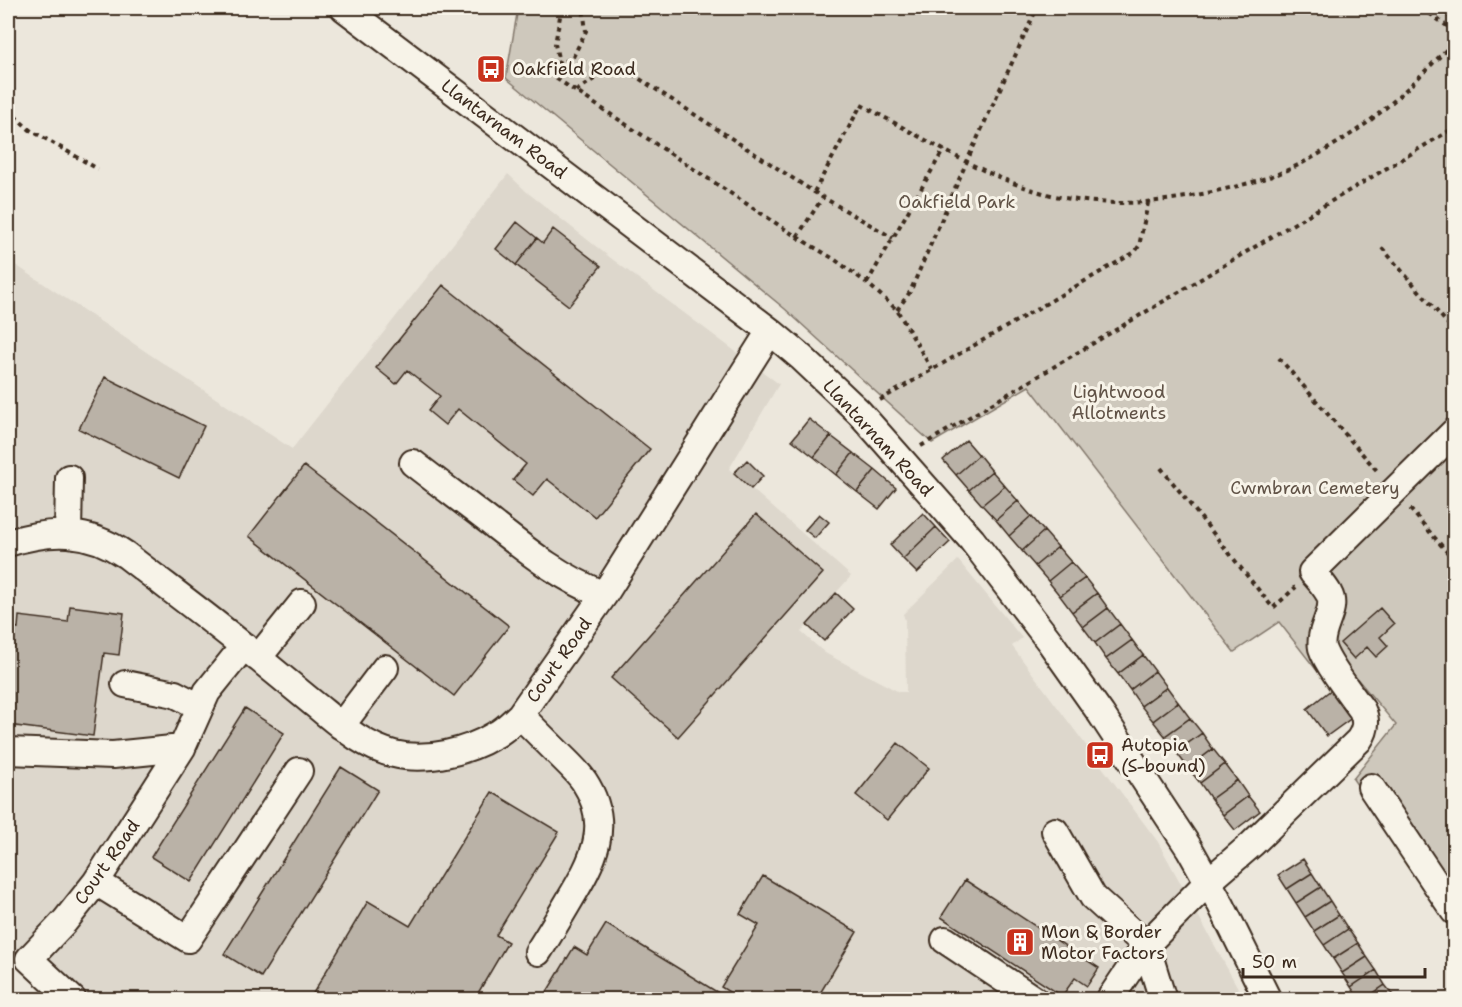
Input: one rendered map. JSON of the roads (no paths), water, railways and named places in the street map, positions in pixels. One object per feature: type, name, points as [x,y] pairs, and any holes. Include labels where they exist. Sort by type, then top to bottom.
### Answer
[{"type":"street","name":"Llantarnam Road","points":[[356,11],[770,331],[859,412],[972,540],[1050,642],[1189,848],[1221,905],[1268,999]]},
{"type":"street","name":"Court Road","points":[[8,543],[34,535],[51,533],[99,540],[114,547],[363,741],[377,749],[406,756],[420,757],[453,752],[497,735],[520,715],[604,595],[770,331]]},
{"type":"street","points":[[1109,999],[1146,945],[1208,882],[1252,844],[1364,733],[1365,718],[1362,710],[1327,660],[1323,650],[1322,635],[1331,608],[1331,598],[1312,572],[1455,432]]},
{"type":"street","points":[[413,463],[538,559],[582,586],[604,595]]},
{"type":"street","points":[[68,534],[69,478]]},
{"type":"street","points":[[251,652],[302,603]]},
{"type":"street","name":"Court Road","points":[[73,999],[29,959],[65,921],[96,882],[182,748],[207,692],[251,652]]},
{"type":"street","points":[[341,726],[385,668]]},
{"type":"street","points":[[125,684],[175,694],[200,707]]},
{"type":"street","points":[[520,715],[583,780],[594,801],[599,826],[596,849],[585,874],[538,952]]},
{"type":"street","points":[[8,751],[113,755],[182,748]]},
{"type":"street","points":[[96,882],[188,939],[299,771]]},
{"type":"street","points":[[1371,787],[1455,911]]},
{"type":"street","points":[[1055,831],[1093,897],[1146,945],[1163,999]]},
{"type":"street","points":[[945,940],[1035,999]]},
{"type":"railway","points":[[8,988],[19,1000]]},
{"type":"place","name":"Oakfield Road","points":[[491,69]]},
{"type":"place","name":"Autopia (S-bound)","points":[[1100,755]]},
{"type":"place","name":"Mon & Border Motor Factors","points":[[1020,942]]},
{"type":"park label","name":"Oakfield Park","points":[[957,202]]},
{"type":"park label","name":"Lightwood Allotments","points":[[1119,402]]},
{"type":"park label","name":"Cwmbran Cemetery","points":[[1315,488]]}]
